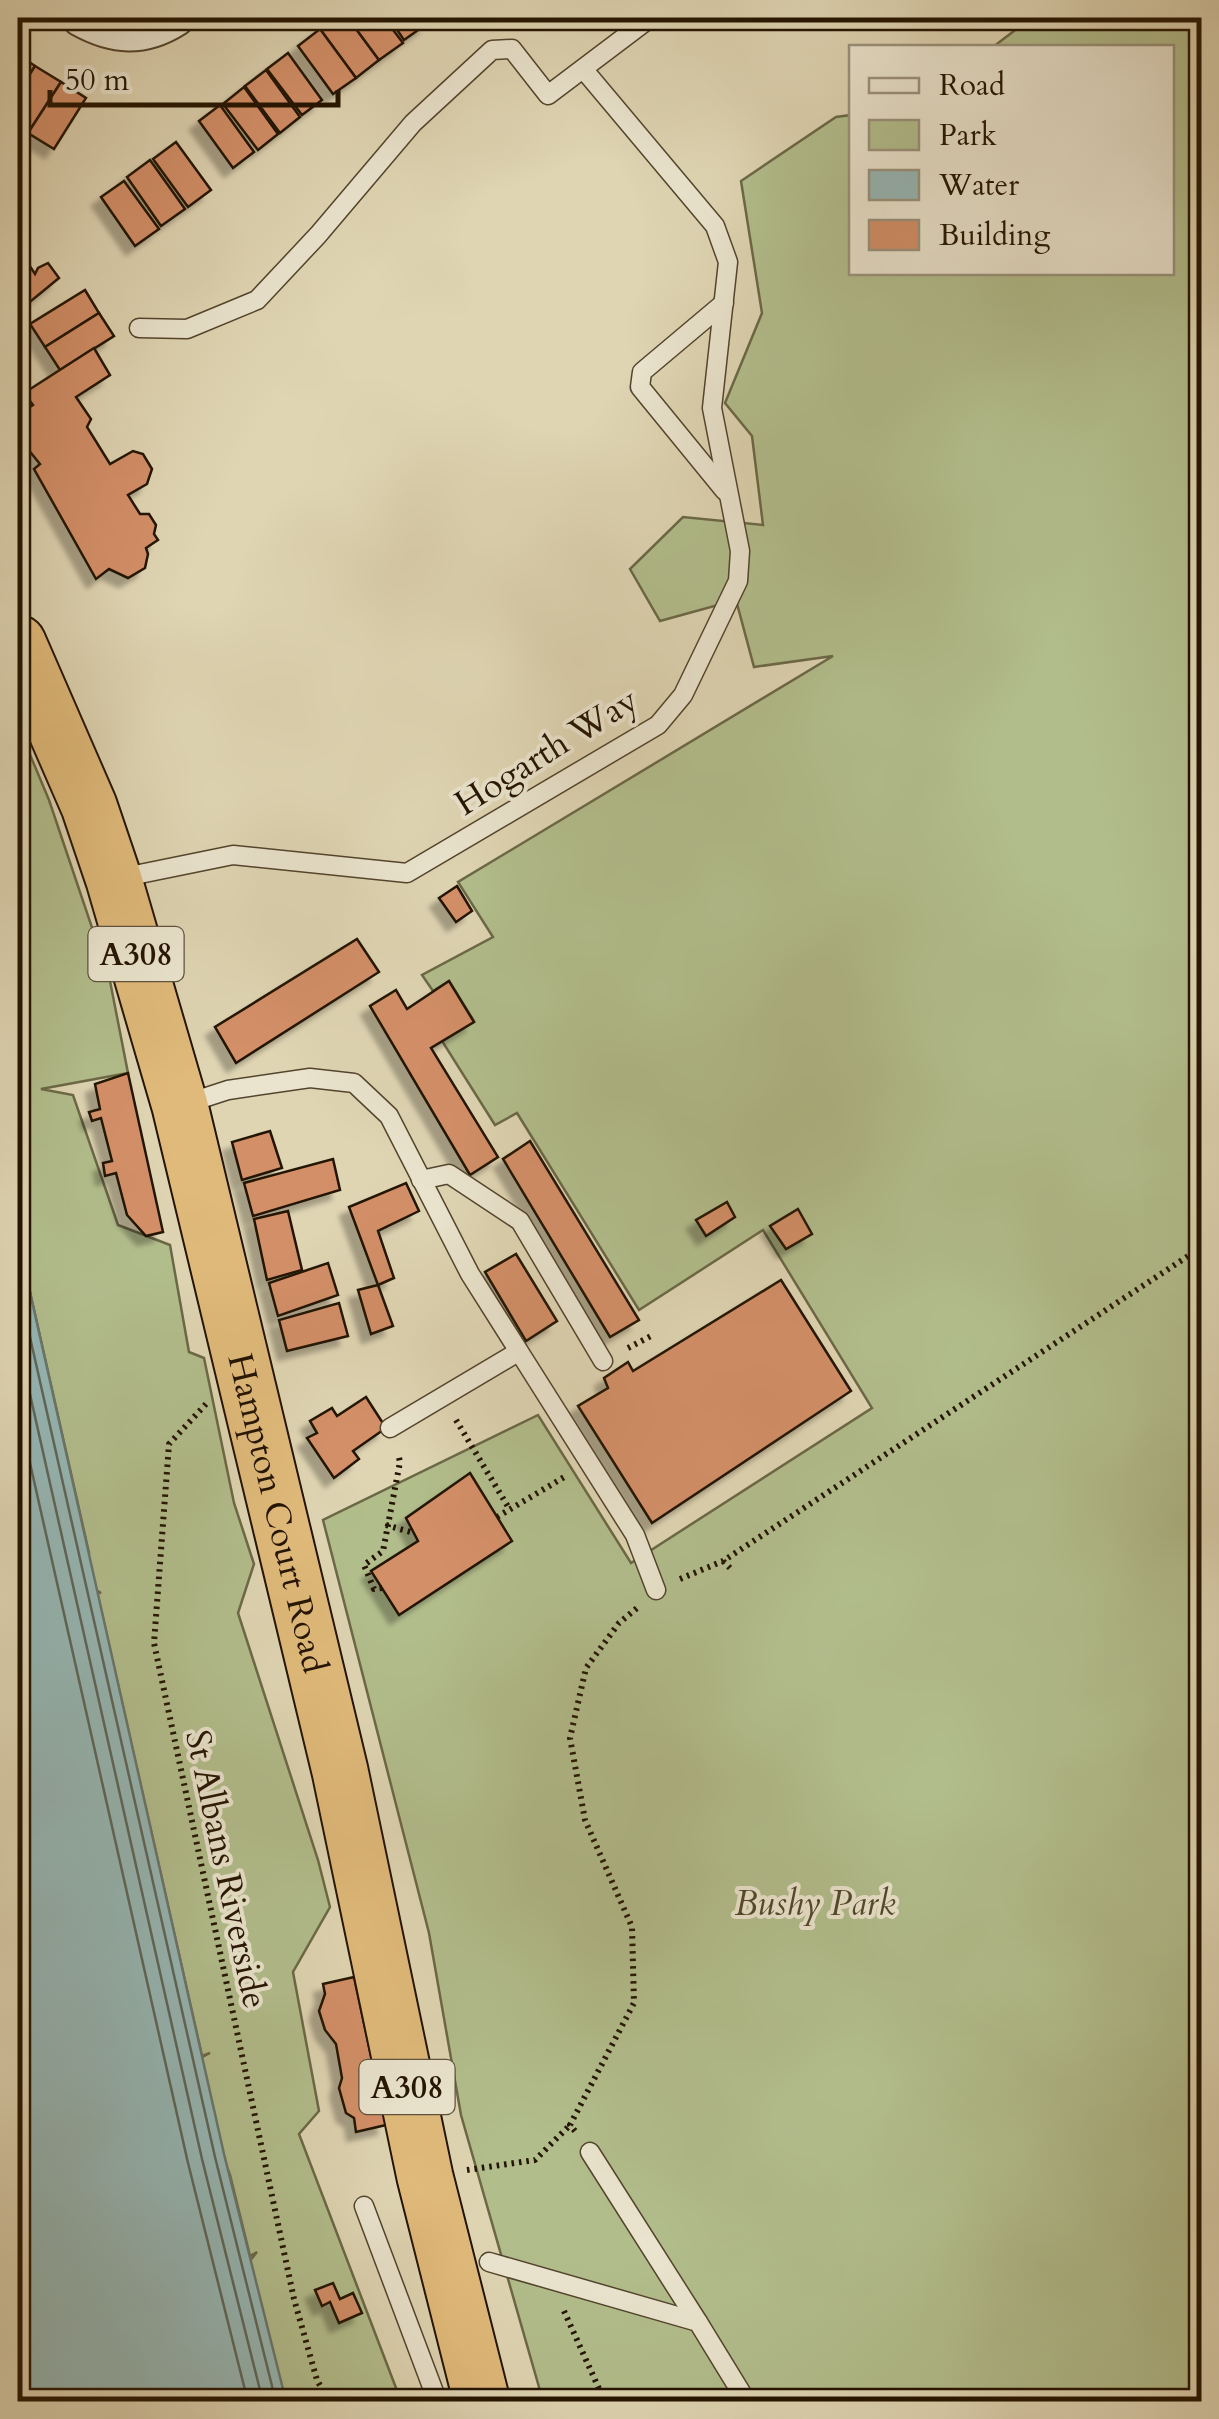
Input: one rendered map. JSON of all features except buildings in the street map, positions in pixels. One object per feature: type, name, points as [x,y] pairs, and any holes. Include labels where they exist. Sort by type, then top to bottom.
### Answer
[{"type":"highway","name":"Hampton Court Road","points":[[18,643],[89,806],[180,1106],[340,1772],[426,2177],[482,2402]]},
{"type":"street","points":[[80,18],[102,30],[133,36],[161,28],[176,18]]},
{"type":"lane","points":[[139,328],[187,328],[257,300],[318,236],[413,123],[492,50],[512,49],[548,95],[650,18]]},
{"type":"lane","name":"Hogarth Way","points":[[114,880],[233,855],[407,873],[658,725],[683,694],[738,581],[740,551],[712,408],[728,262],[715,226],[584,70]]},
{"type":"lane","points":[[724,303],[642,372],[640,387],[726,492]]},
{"type":"lane","points":[[180,1106],[228,1090],[310,1078],[354,1083],[389,1116],[470,1274],[635,1535],[656,1590]]},
{"type":"lane","points":[[421,1180],[450,1174],[520,1221],[604,1361]]},
{"type":"lane","points":[[390,1428],[518,1352]]},
{"type":"lane","points":[[590,2152],[747,2402]]},
{"type":"lane","points":[[364,2206],[437,2400],[442,2402]]},
{"type":"lane","points":[[490,2262],[698,2322]]},
{"type":"path","points":[[18,500],[28,494]]},
{"type":"path","points":[[426,2177],[535,2160],[570,2124],[634,2003],[632,1927],[585,1820],[570,1738],[586,1668],[619,1623],[656,1590],[722,1561],[1202,1247]]},
{"type":"path","name":"St Albans Riverside","points":[[243,1365],[169,1444],[154,1643],[294,2300],[317,2380],[330,2402]]},
{"type":"path","points":[[442,1397],[510,1510]]},
{"type":"path","points":[[382,1588],[374,1588],[364,1565],[383,1550],[400,1462],[390,1428]]},
{"type":"path","points":[[498,1517],[589,1462]]},
{"type":"path","points":[[386,1525],[414,1533]]},
{"type":"path","points":[[722,1561],[730,1568]]},
{"type":"path","points":[[570,2124],[590,2152]]},
{"type":"path","points":[[551,2282],[605,2402]]},
{"type":"green space","name":"Bushy Park","points":[[1031,18],[1201,18],[1201,2401],[543,2401],[461,2115],[429,1933],[323,1520],[538,1415],[631,1563],[872,1408],[763,1230],[639,1310],[517,1113],[495,1125],[442,1041],[474,1021],[449,981],[433,991],[422,975],[493,937],[458,882],[833,656],[754,667],[736,600],[660,621],[630,569],[683,517],[763,525],[752,436],[725,403],[762,313],[741,181],[836,117],[849,115],[849,275],[1174,275],[1174,45],[996,45]]},
{"type":"green space","points":[[18,726],[49,800],[110,981],[128,1073],[41,1089],[73,1095],[118,1225],[170,1245],[189,1352],[204,1358],[234,1503],[254,1564],[238,1613],[330,1907],[293,1972],[319,2111],[299,2134],[401,2401],[235,2401],[224,2293],[257,2252],[250,2256],[230,2175],[187,2065],[210,2053],[202,2056],[97,1592],[101,1593],[82,1581],[89,1553],[18,1239]]},
{"type":"water","points":[[18,1239],[224,2154],[286,2401],[18,2401]]}]
